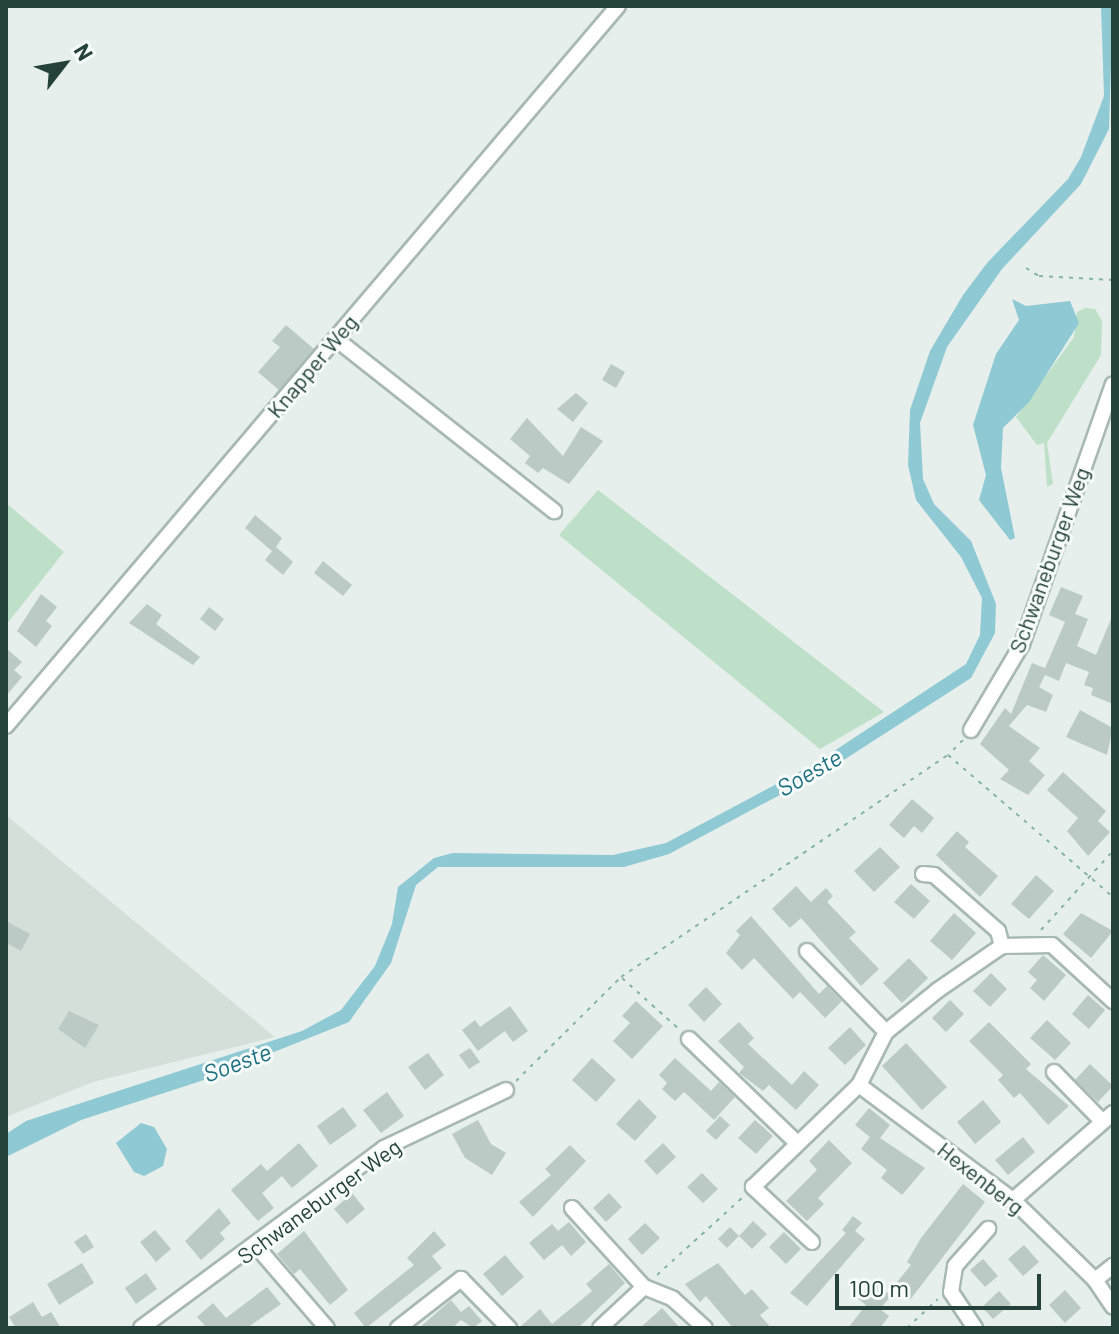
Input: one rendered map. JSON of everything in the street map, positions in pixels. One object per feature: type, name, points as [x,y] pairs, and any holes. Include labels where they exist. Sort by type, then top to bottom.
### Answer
[{"type":"street","name":"Knapper Weg","points":[[6,726],[618,6]]},
{"type":"street","points":[[336,339],[554,511]]},
{"type":"street","name":"Schwaneburger Weg","points":[[971,730],[1022,644],[1113,384]]},
{"type":"street","points":[[923,874],[934,875],[998,931],[1002,946]]},
{"type":"street","points":[[812,1242],[753,1187],[859,1085],[886,1032],[1002,946],[1052,945],[1113,1001]]},
{"type":"street","points":[[807,951],[886,1032]]},
{"type":"street","points":[[689,1039],[797,1143]]},
{"type":"street","points":[[1013,1200],[1108,1117],[1054,1072]]},
{"type":"street","name":"Hexenberg","points":[[859,1085],[1013,1200],[1095,1280],[1113,1307]]},
{"type":"street","name":"Schwaneburger Weg","points":[[141,1328],[257,1247],[384,1148],[506,1090]]},
{"type":"street","points":[[572,1208],[644,1287],[673,1299],[705,1328]]},
{"type":"street","points":[[975,1328],[951,1292],[955,1266],[988,1229]]},
{"type":"street","points":[[257,1247],[327,1328]]},
{"type":"street","points":[[1095,1280],[1113,1266]]},
{"type":"street","points":[[398,1328],[461,1279],[509,1328]]},
{"type":"street","points":[[600,1328],[644,1287]]},
{"type":"path","points":[[1026,268],[1039,276],[1113,280]]},
{"type":"path","points":[[506,1090],[621,977],[948,755],[971,730]]},
{"type":"path","points":[[948,755],[1113,897]]},
{"type":"path","points":[[1027,946],[1113,851]]},
{"type":"path","points":[[621,977],[689,1039]]},
{"type":"path","points":[[644,1287],[753,1187]]},
{"type":"path","points":[[907,1328],[927,1306],[951,1292]]},
{"type":"shaded area","points":[[6,815],[275,1037],[93,1082],[6,1117]]},
{"type":"green space","points":[[1085,308],[1095,309],[1102,321],[1101,355],[1047,443],[1053,484],[1047,487],[1044,443],[1037,445],[1016,417],[1074,337],[1077,312]]},
{"type":"green space","points":[[598,490],[884,712],[820,749],[559,535]]},
{"type":"green space","points":[[6,503],[64,552],[6,625]]},
{"type":"water","name":"Soeste","points":[[1101,6],[1113,6],[1109,129],[1081,184],[1002,269],[947,347],[920,423],[923,479],[934,504],[971,541],[996,604],[995,633],[971,678],[836,765],[669,854],[624,867],[438,867],[416,885],[391,963],[349,1022],[204,1080],[81,1120],[6,1157],[6,1134],[26,1121],[302,1031],[341,1010],[375,966],[392,924],[398,887],[434,858],[453,853],[613,855],[666,843],[816,763],[966,664],[980,635],[982,598],[961,557],[916,500],[908,465],[910,410],[930,351],[963,295],[987,263],[1068,179],[1081,157],[1104,96]]},
{"type":"water","points":[[1012,299],[1026,306],[1070,301],[1079,323],[1029,402],[1003,428],[1001,468],[1015,538],[1010,540],[979,500],[986,475],[973,425],[996,354],[1019,320]]},
{"type":"water","points":[[141,1123],[154,1127],[167,1149],[163,1166],[144,1176],[134,1172],[116,1143]]},
{"type":"building","points":[[286,325],[314,349],[279,390],[258,372],[280,347],[272,341]]},
{"type":"building","points":[[611,364],[625,372],[616,388],[602,380]]},
{"type":"building","points":[[576,393],[588,403],[573,422],[557,409]]},
{"type":"building","points":[[527,418],[563,456],[581,427],[603,441],[569,484],[543,468],[538,473],[525,463],[530,456],[510,439]]},
{"type":"building","points":[[255,515],[282,538],[276,547],[293,562],[283,575],[265,560],[272,551],[245,528]]},
{"type":"building","points":[[323,561],[352,585],[343,596],[314,573]]},
{"type":"building","points":[[1061,587],[1083,596],[1075,614],[1088,619],[1077,646],[1096,655],[1113,614],[1113,704],[1091,695],[1093,688],[1084,685],[1089,672],[1066,663],[1059,681],[1045,675],[1039,687],[1053,695],[1046,712],[1027,705],[1009,726],[1040,748],[1029,761],[1045,775],[1028,795],[1000,779],[1009,770],[980,744],[1005,708],[1011,714],[1032,663],[1045,668],[1065,622],[1049,615]]},
{"type":"building","points":[[41,594],[57,607],[46,621],[52,626],[36,647],[17,631]]},
{"type":"building","points":[[147,604],[162,615],[156,624],[200,657],[193,665],[129,623]]},
{"type":"building","points":[[209,607],[224,619],[215,631],[200,619]]},
{"type":"building","points":[[6,648],[22,662],[14,670],[22,677],[6,696]]},
{"type":"building","points":[[1080,710],[1113,728],[1107,755],[1066,737]]},
{"type":"building","points":[[1063,772],[1106,811],[1098,821],[1110,832],[1088,856],[1067,831],[1078,818],[1047,790]]},
{"type":"building","points":[[912,799],[934,818],[922,833],[914,826],[904,838],[889,825]]},
{"type":"building","points":[[957,831],[969,842],[965,847],[998,876],[980,897],[936,855]]},
{"type":"building","points":[[880,847],[900,867],[874,892],[854,871]]},
{"type":"building","points":[[1036,875],[1054,891],[1029,919],[1011,904]]},
{"type":"building","points":[[911,884],[930,901],[914,919],[894,902]]},
{"type":"building","points":[[796,886],[811,902],[826,888],[833,896],[827,902],[856,932],[849,938],[879,969],[861,986],[801,918],[790,928],[772,909]]},
{"type":"building","points":[[954,913],[976,933],[952,960],[930,941]]},
{"type":"building","points":[[1081,913],[1113,931],[1091,958],[1063,934]]},
{"type":"building","points":[[751,916],[819,994],[827,986],[842,1001],[825,1018],[800,992],[793,999],[754,958],[742,970],[726,953],[740,935],[736,931]]},
{"type":"building","points":[[6,921],[30,934],[21,951],[6,943]]},
{"type":"building","points":[[1043,955],[1066,975],[1044,1001],[1030,988],[1037,980],[1028,972]]},
{"type":"building","points":[[909,958],[928,978],[902,1003],[883,983]]},
{"type":"building","points":[[991,973],[1007,989],[990,1007],[973,991]]},
{"type":"building","points":[[706,987],[722,1004],[704,1022],[688,1005]]},
{"type":"building","points":[[1088,995],[1105,1010],[1089,1029],[1072,1014]]},
{"type":"building","points":[[950,1000],[964,1014],[946,1032],[932,1018]]},
{"type":"building","points":[[636,1001],[663,1026],[632,1059],[613,1041],[630,1023],[622,1016]]},
{"type":"building","points":[[510,1006],[528,1031],[513,1042],[505,1031],[478,1051],[462,1030],[475,1020],[480,1027]]},
{"type":"building","points":[[69,1011],[99,1025],[85,1048],[58,1029]]},
{"type":"building","points":[[1047,1020],[1071,1043],[1055,1060],[1030,1038]]},
{"type":"building","points":[[739,1022],[754,1038],[748,1044],[792,1085],[804,1071],[819,1085],[796,1110],[769,1085],[763,1091],[739,1073],[744,1067],[718,1041]]},
{"type":"building","points":[[989,1022],[1031,1064],[1026,1069],[1069,1106],[1048,1125],[1020,1093],[1014,1098],[998,1080],[1003,1075],[969,1041]]},
{"type":"building","points":[[850,1027],[866,1045],[845,1065],[828,1048]]},
{"type":"building","points":[[906,1043],[947,1087],[922,1110],[882,1066]]},
{"type":"building","points":[[470,1048],[480,1062],[469,1069],[459,1055]]},
{"type":"building","points":[[428,1053],[444,1075],[425,1090],[408,1067]]},
{"type":"building","points":[[592,1058],[616,1080],[596,1102],[572,1080]]},
{"type":"building","points":[[675,1058],[711,1091],[719,1082],[735,1097],[714,1120],[684,1092],[675,1101],[662,1089],[667,1083],[659,1075]]},
{"type":"building","points":[[1090,1064],[1113,1086],[1098,1102],[1075,1080]]},
{"type":"building","points":[[387,1092],[404,1116],[381,1133],[363,1110]]},
{"type":"building","points":[[639,1099],[657,1117],[635,1141],[616,1124]]},
{"type":"building","points":[[983,1100],[1001,1122],[975,1144],[957,1122]]},
{"type":"building","points":[[343,1107],[357,1126],[330,1145],[317,1126]]},
{"type":"building","points":[[869,1108],[890,1125],[880,1138],[925,1168],[902,1195],[881,1178],[887,1170],[861,1149],[870,1137],[855,1125]]},
{"type":"building","points":[[720,1116],[730,1125],[716,1140],[706,1131]]},
{"type":"building","points":[[478,1120],[491,1144],[506,1153],[492,1175],[465,1158],[452,1134]]},
{"type":"building","points":[[755,1120],[773,1136],[756,1154],[738,1138]]},
{"type":"building","points":[[1023,1137],[1035,1152],[1008,1175],[995,1160]]},
{"type":"building","points":[[829,1140],[852,1163],[818,1198],[824,1204],[807,1221],[786,1201],[817,1170],[809,1161]]},
{"type":"building","points":[[299,1143],[318,1166],[292,1188],[282,1176],[262,1193],[274,1208],[258,1221],[231,1190],[261,1164],[267,1171]]},
{"type":"building","points":[[663,1143],[676,1157],[657,1175],[644,1161]]},
{"type":"building","points":[[570,1145],[586,1161],[533,1217],[519,1202],[551,1175],[545,1169]]},
{"type":"building","points":[[702,1173],[718,1189],[703,1203],[687,1187]]},
{"type":"building","points":[[963,1184],[985,1202],[910,1300],[893,1287],[911,1265],[907,1262],[921,1238]]},
{"type":"building","points":[[352,1193],[365,1209],[347,1224],[334,1209]]},
{"type":"building","points":[[609,1193],[622,1207],[606,1222],[593,1208]]},
{"type":"building","points":[[219,1208],[231,1223],[220,1233],[225,1239],[201,1260],[185,1241]]},
{"type":"building","points":[[853,1216],[862,1223],[855,1231],[865,1239],[807,1306],[790,1293],[846,1233],[842,1230]]},
{"type":"building","points":[[753,1221],[767,1234],[752,1249],[739,1236]]},
{"type":"building","points":[[569,1222],[586,1242],[571,1256],[562,1245],[544,1260],[529,1243],[552,1224],[558,1231]]},
{"type":"building","points":[[645,1223],[660,1238],[642,1255],[628,1239]]},
{"type":"building","points":[[730,1227],[739,1236],[727,1248],[718,1239]]},
{"type":"building","points":[[155,1230],[171,1249],[156,1262],[140,1242]]},
{"type":"building","points":[[304,1231],[348,1290],[330,1305],[300,1269],[294,1274],[277,1254]]},
{"type":"building","points":[[434,1231],[446,1245],[432,1256],[442,1268],[366,1328],[354,1313],[414,1265],[407,1258]]},
{"type":"building","points":[[784,1232],[801,1249],[786,1264],[769,1247]]},
{"type":"building","points":[[86,1234],[94,1247],[83,1254],[74,1242]]},
{"type":"building","points":[[1024,1245],[1039,1262],[1023,1276],[1008,1259]]},
{"type":"building","points":[[505,1255],[524,1277],[502,1296],[483,1274]]},
{"type":"building","points":[[983,1259],[998,1276],[985,1287],[970,1270]]},
{"type":"building","points":[[82,1263],[94,1283],[59,1305],[47,1284]]},
{"type":"building","points":[[718,1263],[745,1295],[752,1289],[769,1308],[760,1315],[771,1328],[733,1328],[706,1296],[700,1302],[685,1284]]},
{"type":"building","points":[[609,1264],[625,1283],[578,1328],[519,1328],[540,1309],[552,1324],[592,1291],[586,1284]]},
{"type":"building","points":[[146,1273],[157,1289],[136,1304],[125,1288]]},
{"type":"building","points":[[873,1281],[891,1296],[880,1309],[889,1316],[880,1328],[848,1328],[866,1305],[858,1299]]},
{"type":"building","points":[[267,1287],[281,1304],[247,1328],[207,1328],[197,1317],[213,1303],[226,1318]]},
{"type":"building","points":[[1065,1290],[1081,1308],[1065,1323],[1049,1305]]},
{"type":"building","points":[[999,1291],[1011,1304],[993,1319],[982,1307]]},
{"type":"building","points":[[451,1300],[461,1312],[469,1306],[482,1321],[473,1328],[461,1320],[452,1328],[419,1328]]},
{"type":"building","points":[[33,1302],[42,1317],[51,1312],[61,1328],[16,1328],[9,1317]]},
{"type":"building","points":[[662,1308],[680,1328],[640,1328]]}]
